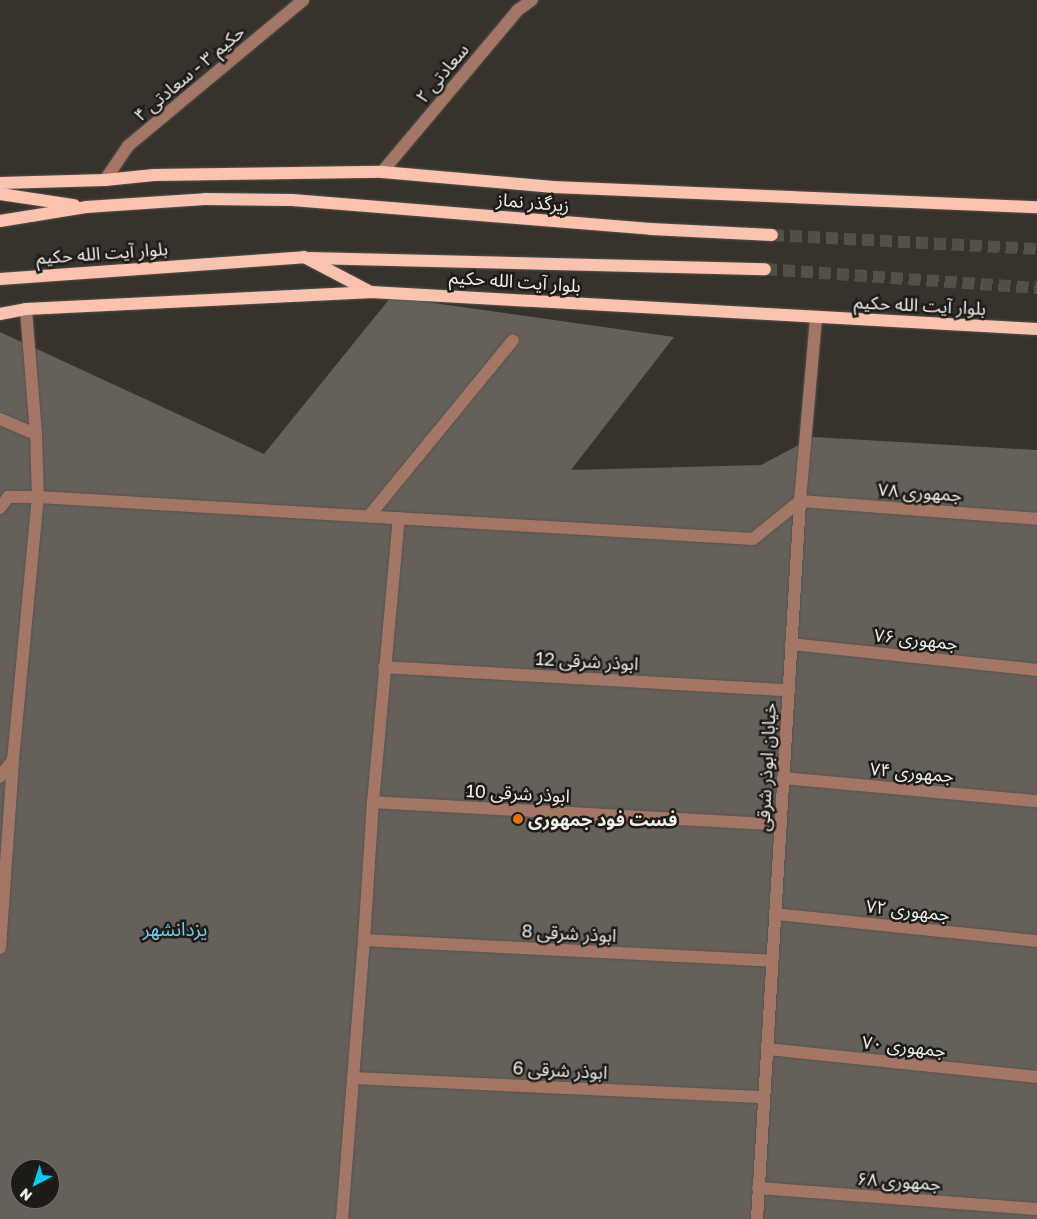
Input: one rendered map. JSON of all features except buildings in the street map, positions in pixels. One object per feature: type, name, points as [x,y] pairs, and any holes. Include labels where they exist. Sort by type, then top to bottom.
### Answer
[{"type":"main road","points":[[0,183],[105,180],[154,175],[382,172],[553,187],[1037,207]]},
{"type":"main road","points":[[0,194],[86,207]]},
{"type":"main road","name":"زیرگذر نماز","points":[[86,207],[205,199],[292,200],[651,230],[772,235]]},
{"type":"main road","points":[[0,221],[86,207]]},
{"type":"main road","points":[[304,258],[765,269]]},
{"type":"main road","name":"بلوار آیت الله حکیم","points":[[0,279],[304,258],[371,292],[1037,329]]},
{"type":"main road","points":[[0,314],[26,309],[371,292]]},
{"type":"street","name":"حکیم ۳ - سعادتی ۴","points":[[105,180],[128,146],[303,0]]},
{"type":"street","name":"سعادتی ۲","points":[[382,172],[518,10],[532,0]]},
{"type":"street","points":[[0,948],[13,760],[38,497],[36,434],[26,309]]},
{"type":"street","name":"خیابان ابوذر شرقی","points":[[756,1219],[800,501],[816,317]]},
{"type":"street","points":[[370,516],[513,340]]},
{"type":"street","points":[[0,419],[36,434]]},
{"type":"street","points":[[0,508],[8,497],[38,497],[753,540],[800,501]]},
{"type":"street","name":"جمهوری ۷۸","points":[[800,501],[1037,519]]},
{"type":"street","points":[[342,1219],[354,1078],[373,802],[399,518]]},
{"type":"street","name":"جمهوری ۷۶","points":[[791,644],[1037,670]]},
{"type":"street","name":"ابوذر شرقی 12","points":[[384,667],[788,690]]},
{"type":"street","points":[[0,777],[13,760]]},
{"type":"street","name":"جمهوری ۷۴","points":[[783,778],[1037,801]]},
{"type":"street","name":"ابوذر شرقی 10","points":[[373,802],[780,825]]},
{"type":"street","name":"جمهوری ۷۲","points":[[775,914],[1037,941]]},
{"type":"street","name":"ابوذر شرقی 8","points":[[364,940],[772,961]]},
{"type":"street","name":"جمهوری ۷۰","points":[[767,1049],[1037,1077]]},
{"type":"street","name":"ابوذر شرقی 6","points":[[354,1078],[764,1096]]},
{"type":"street","name":"جمهوری ۶۸","points":[[758,1188],[1037,1209]]},
{"type":"tunnel","points":[[772,235],[1037,249]]},
{"type":"tunnel","points":[[765,269],[1037,288]]},
{"type":"place","name":"فست فود جمهوری","points":[[518,819]]},
{"type":"district","name":"یزدانشهر","points":[[175,929]]}]
